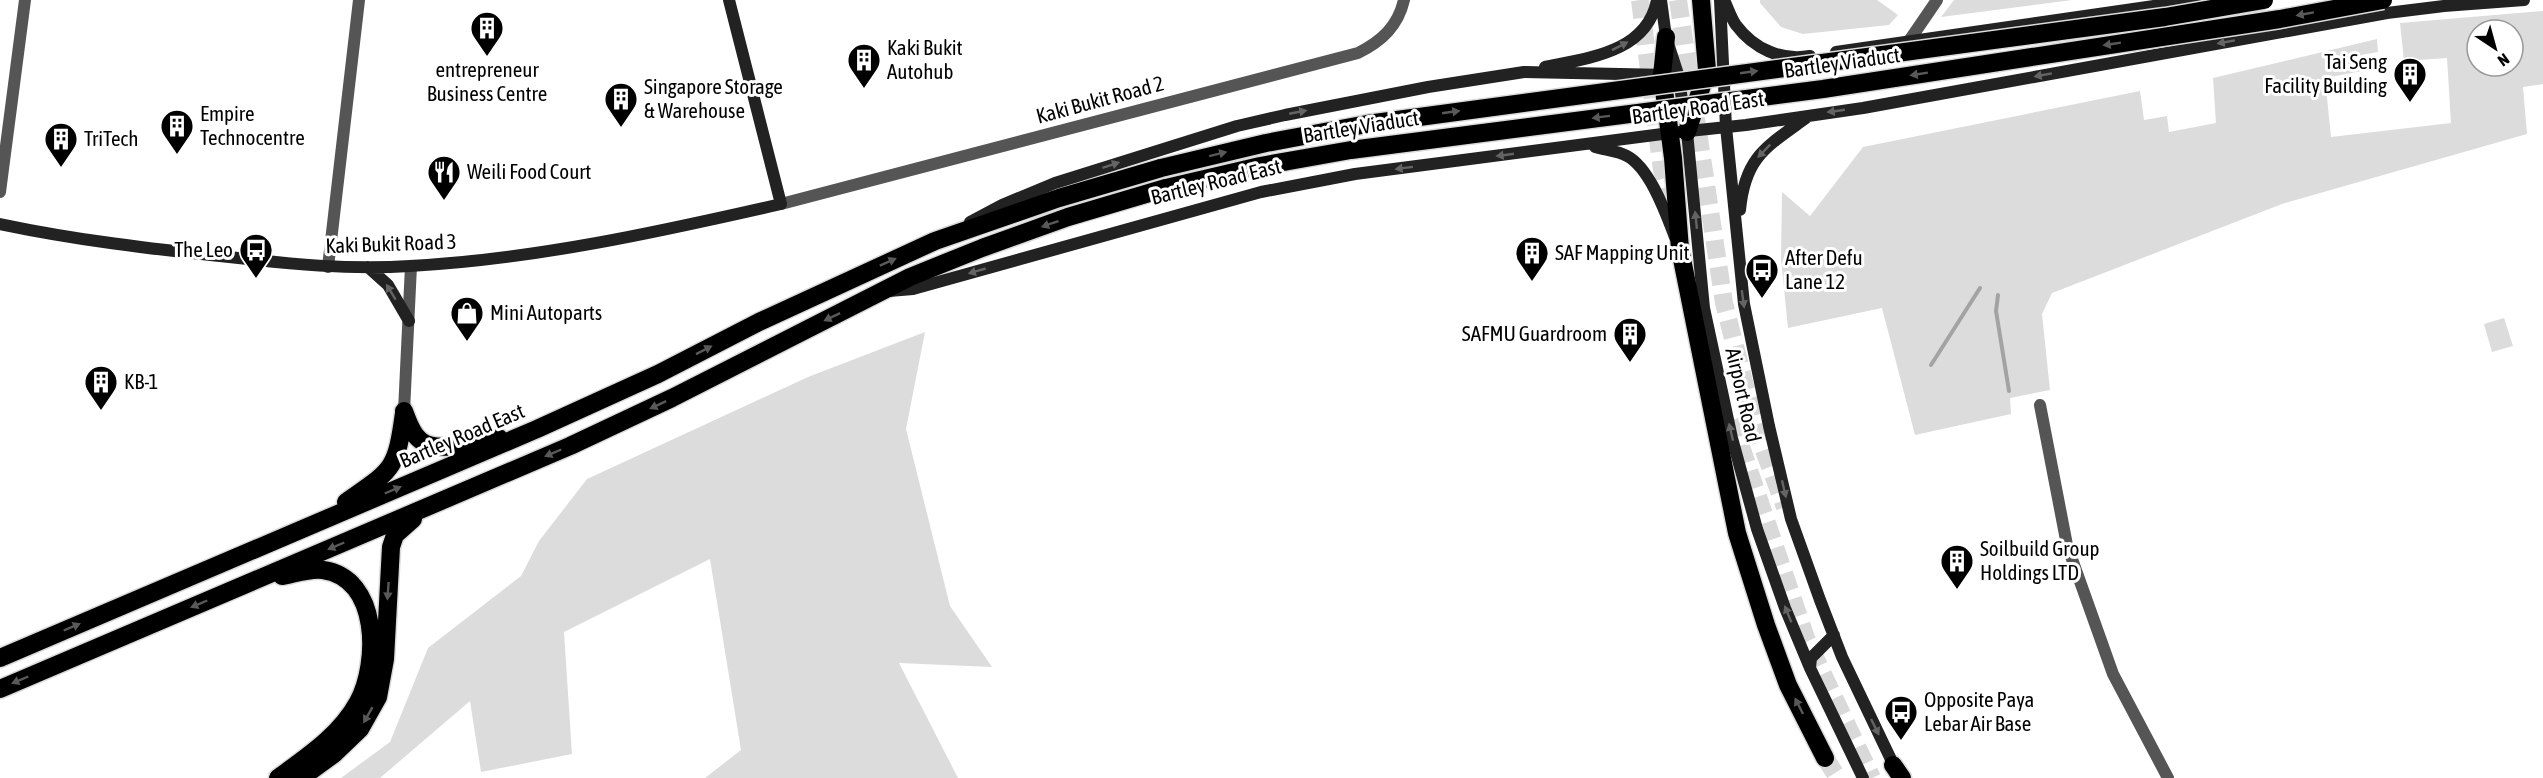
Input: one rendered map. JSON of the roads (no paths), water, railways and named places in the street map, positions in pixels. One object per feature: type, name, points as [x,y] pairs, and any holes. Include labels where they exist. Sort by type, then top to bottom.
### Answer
[{"type":"highway","points":[[1678,132],[1714,69],[1701,0]]},
{"type":"highway","name":"Bartley Viaduct","points":[[1161,168],[1266,143],[1366,124],[2165,17],[2264,0]]},
{"type":"highway","name":"Bartley Viaduct","points":[[1166,188],[1260,166],[1351,150],[1822,89],[2383,0]]},
{"type":"highway","points":[[1666,37],[1678,132],[1680,249],[1737,533],[1788,685],[1825,758]]},
{"type":"highway","name":"Bartley Road East","points":[[0,658],[537,429],[658,374],[769,317],[935,241],[1059,198],[1161,168]]},
{"type":"highway","name":"Bartley Road East","points":[[0,689],[570,446],[672,398],[910,277],[1068,217],[1166,188]]},
{"type":"highway","points":[[404,411],[415,435],[430,446],[444,448],[537,429]]},
{"type":"highway","points":[[320,521],[386,473],[398,450],[404,411]]},
{"type":"highway","points":[[301,778],[334,754],[360,729],[378,697],[385,660],[391,547],[395,535],[429,507]]},
{"type":"highway","points":[[253,580],[321,569],[336,573],[354,585],[369,616],[369,668],[358,701],[346,720],[324,744],[278,778]]},
{"type":"main road","points":[[729,0],[781,204]]},
{"type":"main road","points":[[1659,0],[1666,37]]},
{"type":"main road","points":[[1524,72],[1590,58],[1626,43],[1648,25],[1654,16],[1659,0]]},
{"type":"main road","points":[[1722,0],[1736,26],[1764,50],[1785,57],[1802,58],[2195,0]]},
{"type":"main road","name":"Airport Road","points":[[1722,0],[1714,69],[1726,127],[1744,304],[1791,519],[1834,635],[1898,774]]},
{"type":"main road","name":"Bartley Road East","points":[[885,291],[913,289],[1261,192],[1355,174],[1810,115],[2387,13],[2524,0]]},
{"type":"main road","points":[[2136,9],[2149,22],[2151,32],[2150,42],[2137,58]]},
{"type":"main road","name":"Bartley Road East","points":[[935,241],[1002,205],[1055,183],[1237,126],[1428,87],[1524,72],[1670,74],[1714,69]]},
{"type":"main road","points":[[1737,241],[1742,184],[1761,152],[1810,115]]},
{"type":"main road","name":"Airport Road","points":[[1678,132],[1704,309],[1732,438],[1757,529],[1785,608],[1810,668],[1863,778]]},
{"type":"main road","points":[[1586,145],[1625,154],[1635,160],[1654,188],[1680,249]]},
{"type":"main road","name":"Kaki Bukit Road 3","points":[[0,224],[103,243],[328,267],[411,266],[552,252],[624,239],[781,204]]},
{"type":"main road","points":[[368,267],[383,278],[409,321]]},
{"type":"main road","points":[[1810,668],[1811,658],[1834,635]]},
{"type":"street","points":[[0,192],[25,0]]},
{"type":"street","points":[[328,267],[359,0]]},
{"type":"street","name":"Kaki Bukit Road 2","points":[[781,204],[1358,52],[1373,46],[1386,35],[1401,11],[1404,0]]},
{"type":"street","points":[[1909,41],[1937,0]]},
{"type":"street","points":[[1923,20],[1929,39]]},
{"type":"street","points":[[404,411],[411,266]]},
{"type":"street","points":[[2040,405],[2067,545],[2113,674],[2168,778]]},
{"type":"waterway","points":[[1931,365],[1980,288]]},
{"type":"waterway","points":[[1998,295],[1996,311],[2009,391]]},
{"type":"tunnel","points":[[1640,0],[1662,170],[1673,209]]},
{"type":"tunnel","points":[[1678,0],[1724,303],[1756,429],[1785,507]]},
{"type":"tunnel","points":[[1732,420],[1806,638],[1872,778]]},
{"type":"tunnel","points":[[1825,758],[1838,778]]},
{"type":"place","name":"entrepreneur Business Centre","points":[[487,57]]},
{"type":"place","name":"Kaki Bukit Autohub","points":[[864,89]]},
{"type":"place","name":"Tai Seng Facility Building","points":[[2410,103]]},
{"type":"place","name":"Singapore Storage & Warehouse","points":[[621,128]]},
{"type":"place","name":"Empire Technocentre","points":[[177,155]]},
{"type":"place","name":"TriTech","points":[[61,168]]},
{"type":"place","name":"Weili Food Court","points":[[444,201]]},
{"type":"place","name":"The Leo","points":[[256,279]]},
{"type":"place","name":"SAF Mapping Unit","points":[[1532,282]]},
{"type":"place","name":"After Defu Lane 12","points":[[1762,299]]},
{"type":"place","name":"Mini Autoparts","points":[[467,342]]},
{"type":"place","name":"SAFMU Guardroom","points":[[1630,363]]},
{"type":"place","name":"KB-1","points":[[101,411]]},
{"type":"place","name":"Soilbuild Group Holdings LTD","points":[[1957,590]]},
{"type":"place","name":"Opposite Paya Lebar Air Base","points":[[1901,741]]}]
